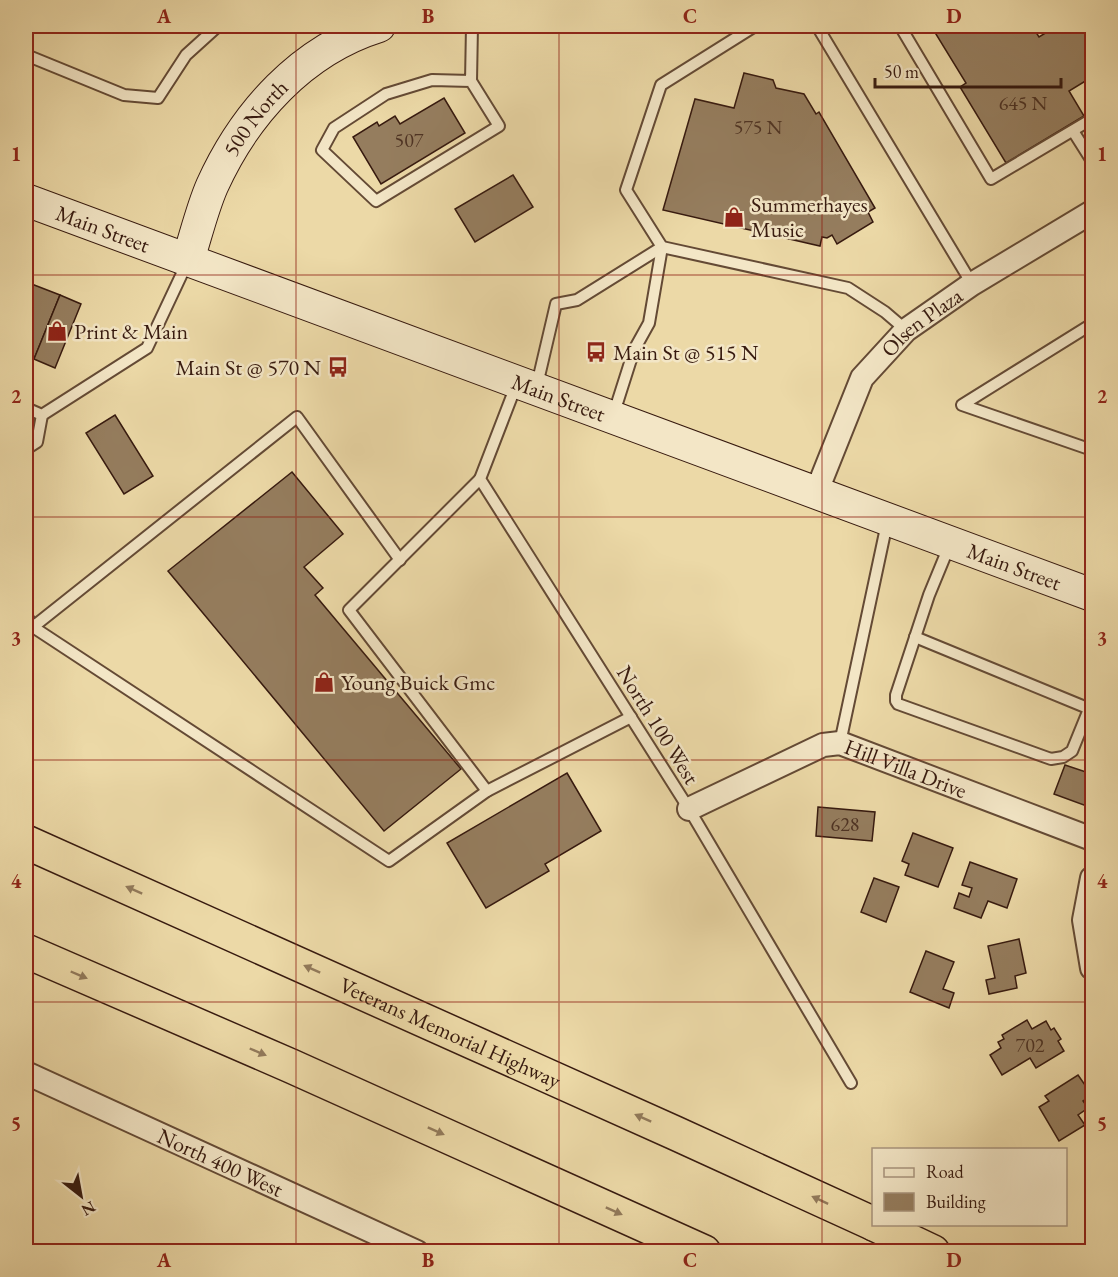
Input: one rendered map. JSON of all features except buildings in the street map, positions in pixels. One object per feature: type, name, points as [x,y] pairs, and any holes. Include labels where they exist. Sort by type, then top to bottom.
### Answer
[{"type":"highway","name":"Veterans Memorial Highway","points":[[26,842],[872,1223]]},
{"type":"highway","points":[[26,951],[291,1066],[704,1251]]},
{"type":"highway","name":"Veterans Memorial Highway","points":[[878,1226],[933,1251]]},
{"type":"main road","name":"500 North","points":[[188,260],[214,182],[241,135],[266,100],[313,58],[348,37],[379,26]]},
{"type":"main road","name":"Main Street","points":[[26,200],[1092,595]]},
{"type":"street","name":"Olsen Plaza","points":[[816,493],[862,378],[906,330],[972,284],[1092,212]]},
{"type":"street","name":"Hill Villa Drive","points":[[689,809],[823,745],[840,743],[1092,839]]},
{"type":"street","points":[[1092,878],[1083,921],[1092,968]]},
{"type":"street","name":"North 400 West","points":[[26,1073],[417,1251]]},
{"type":"lane","points":[[26,55],[124,95],[158,98],[186,55],[218,26]]},
{"type":"lane","points":[[471,81],[432,80],[386,94],[334,128],[322,150],[376,201],[500,126],[471,81],[472,26]]},
{"type":"lane","points":[[613,417],[634,350],[649,323],[662,247],[626,190],[661,85],[755,26]]},
{"type":"lane","points":[[817,26],[972,284]]},
{"type":"lane","points":[[900,26],[991,179],[1092,118]]},
{"type":"lane","points":[[1073,130],[1092,161]]},
{"type":"lane","points":[[487,791],[349,610],[480,479],[526,386],[556,304],[577,300],[662,247],[848,288],[885,312],[906,330]]},
{"type":"lane","points":[[26,449],[37,442],[42,415],[147,348],[188,260]]},
{"type":"lane","points":[[1092,324],[962,405],[1092,450]]},
{"type":"lane","points":[[26,408],[42,415]]},
{"type":"lane","points":[[33,627],[297,417],[400,560]]},
{"type":"lane","name":"North 100 West","points":[[480,479],[689,809],[850,1083]]},
{"type":"lane","points":[[840,743],[887,519]]},
{"type":"lane","points":[[915,637],[1091,705],[1072,751],[1063,757],[1051,759],[898,704],[896,701],[915,637],[951,541]]},
{"type":"lane","points":[[26,615],[33,627],[389,861],[487,791],[631,717]]},
{"type":"place","name":"Summerhayes Music","points":[[734,217]]},
{"type":"place","name":"Print & Main","points":[[57,331]]},
{"type":"place","name":"Main St @ 515 N","points":[[596,352]]},
{"type":"place","name":"Main St @ 570 N","points":[[338,367]]},
{"type":"place","name":"Young Buick Gmc","points":[[324,682]]}]
